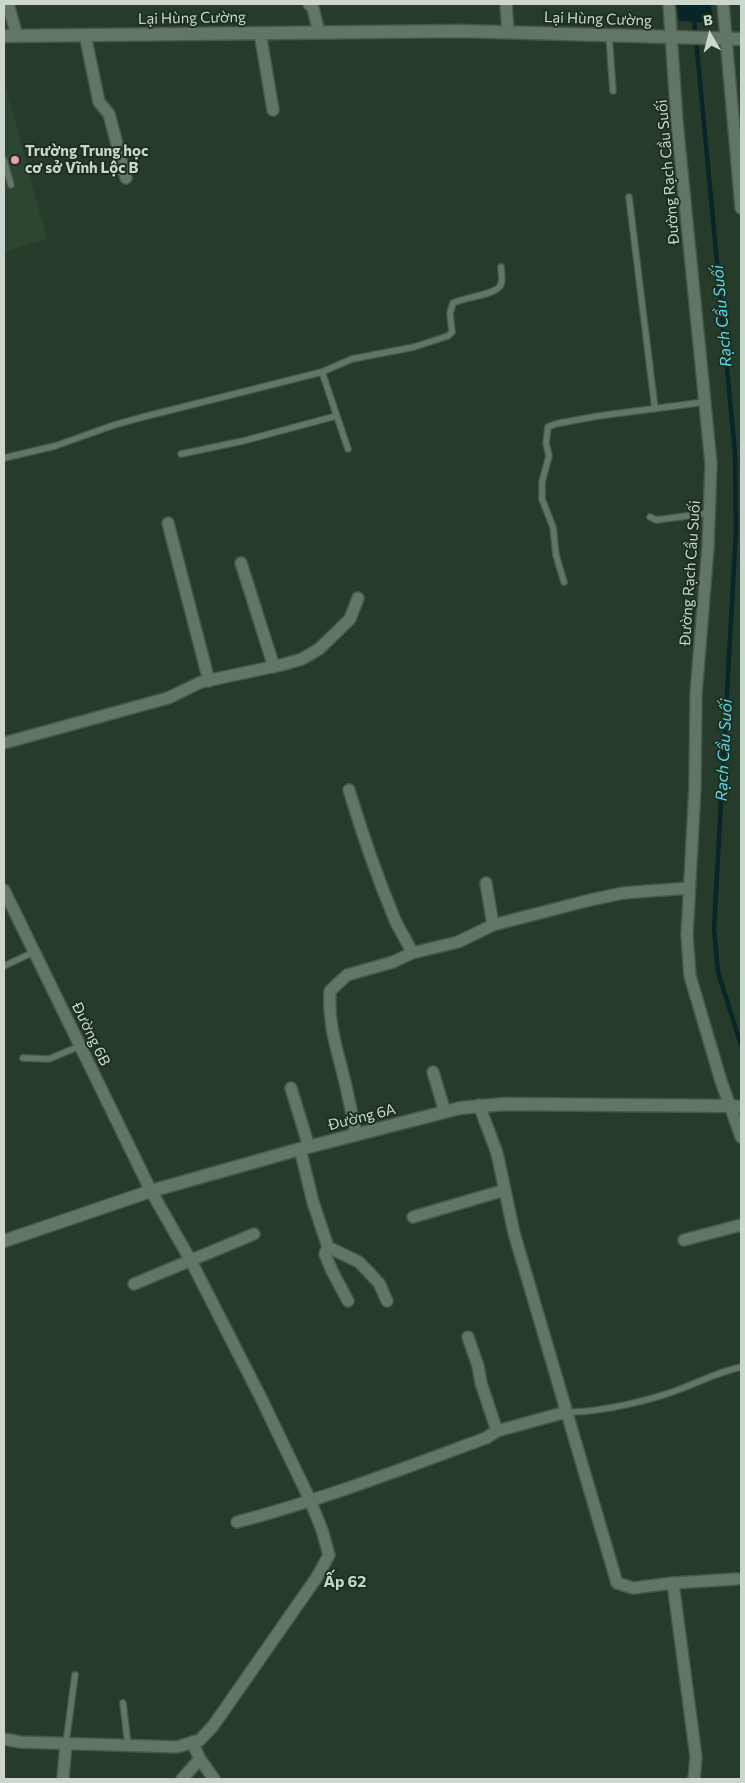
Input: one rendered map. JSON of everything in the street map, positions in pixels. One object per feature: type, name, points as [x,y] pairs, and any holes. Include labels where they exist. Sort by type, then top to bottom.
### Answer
[{"type":"street","points":[[8,4],[18,36]]},
{"type":"street","points":[[309,4],[313,8],[319,32]]},
{"type":"street","points":[[506,4],[508,32]]},
{"type":"street","name":"Đường Rạch Cầu Suối","points":[[669,4],[674,38],[678,122],[712,464],[708,547],[696,694],[695,787],[687,935],[690,976],[722,1082],[736,1106],[741,1137]]},
{"type":"street","points":[[723,4],[723,38],[741,208]]},
{"type":"street","name":"Lại Hùng Cường","points":[[4,36],[461,31],[741,39]]},
{"type":"street","points":[[260,33],[273,110]]},
{"type":"street","points":[[85,35],[99,102],[109,114],[126,178]]},
{"type":"street","points":[[168,523],[209,681]]},
{"type":"street","points":[[241,563],[274,666]]},
{"type":"street","points":[[4,742],[168,698],[201,682],[302,659],[319,649],[350,619],[358,598]]},
{"type":"street","points":[[348,790],[369,856],[398,928],[412,953]]},
{"type":"street","points":[[486,883],[493,925]]},
{"type":"street","points":[[356,1135],[345,1082],[333,1040],[329,1008],[330,991],[347,975],[393,962],[412,953],[458,942],[493,925],[590,900],[623,893],[689,888]]},
{"type":"street","name":"Đường 6B","points":[[4,890],[151,1191],[191,1261],[262,1400],[310,1500],[322,1530],[328,1555],[317,1577],[213,1726],[200,1740],[192,1742]]},
{"type":"street","points":[[433,1072],[444,1112]]},
{"type":"street","points":[[292,1088],[313,1202],[328,1247],[326,1254],[332,1271],[348,1302]]},
{"type":"street","points":[[479,1105],[497,1153],[514,1233],[617,1583],[633,1588],[673,1583],[737,1580]]},
{"type":"street","name":"Đường 6A","points":[[4,1241],[151,1191],[304,1148],[444,1112],[479,1105],[736,1106]]},
{"type":"street","points":[[413,1216],[506,1190]]},
{"type":"street","points":[[684,1240],[741,1224]]},
{"type":"street","points":[[134,1284],[254,1234]]},
{"type":"street","points":[[328,1247],[359,1262],[380,1283],[387,1301]]},
{"type":"street","points":[[468,1337],[497,1432]]},
{"type":"street","points":[[237,1522],[290,1508],[390,1474],[486,1438],[497,1432],[566,1412]]},
{"type":"street","points":[[673,1583],[696,1757],[694,1779]]},
{"type":"street","points":[[4,1739],[20,1742],[177,1747],[192,1742],[200,1759],[214,1779]]},
{"type":"street","points":[[63,1779],[66,1743]]},
{"type":"street","points":[[182,1779],[200,1759]]},
{"type":"lane","points":[[610,36],[614,91]]},
{"type":"lane","points":[[4,160],[11,185]]},
{"type":"lane","points":[[629,197],[654,408]]},
{"type":"lane","points":[[4,458],[55,446],[143,417],[322,372],[352,359],[414,346],[448,336],[452,332],[450,313],[453,304],[472,296],[487,294],[498,288],[501,284],[501,267]]},
{"type":"lane","points":[[322,372],[348,450]]},
{"type":"lane","points":[[564,582],[556,556],[553,527],[542,499],[542,482],[549,456],[546,442],[548,427],[598,416],[705,402]]},
{"type":"lane","points":[[181,454],[251,439],[336,416]]},
{"type":"lane","points":[[650,517],[656,520],[709,513]]},
{"type":"lane","points":[[4,966],[34,952]]},
{"type":"lane","points":[[23,1058],[49,1060],[80,1046]]},
{"type":"lane","points":[[566,1412],[582,1413],[663,1395],[724,1370],[741,1367]]},
{"type":"lane","points":[[66,1743],[75,1675]]},
{"type":"lane","points":[[123,1703],[128,1746]]},
{"type":"shaded area","name":"Trường Trung học cơ sở Vĩnh Lộc B","points":[[4,80],[47,239],[4,252]]},
{"type":"water","points":[[676,4],[711,4],[713,23],[679,21]]},
{"type":"waterway","name":"Rạch Cầu Suối","points":[[694,18],[735,453],[736,530],[714,929],[718,972],[741,1045]]},
{"type":"place","name":"Trường Trung học cơ sở Vĩnh Lộc B","points":[[15,160]]},
{"type":"district","name":"Ấp 62","points":[[345,1582]]}]
